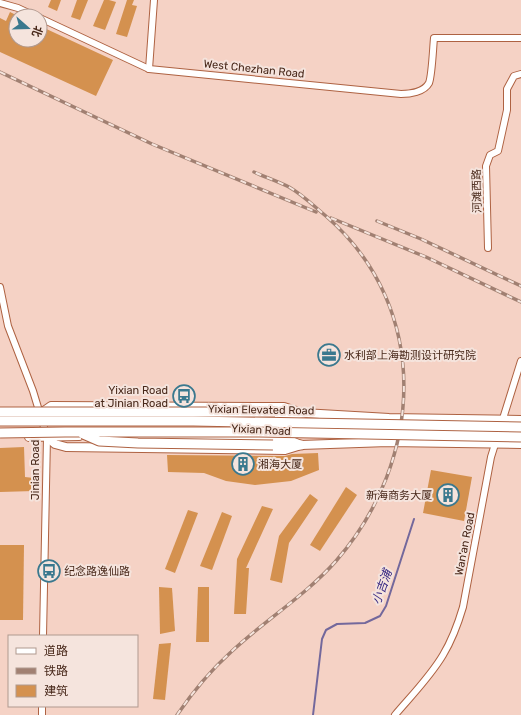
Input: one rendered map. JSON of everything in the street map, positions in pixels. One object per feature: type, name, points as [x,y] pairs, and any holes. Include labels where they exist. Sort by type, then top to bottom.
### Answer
[{"type":"highway","points":[[0,413],[303,412]]},
{"type":"highway","points":[[0,413],[50,421]]},
{"type":"highway","name":"Yixian Elevated Road","points":[[0,421],[201,421],[521,427]]},
{"type":"highway","points":[[78,432],[99,440],[138,443],[302,445]]},
{"type":"highway","name":"Yixian Elevated Road","points":[[0,433],[416,434],[521,437]]},
{"type":"main road","points":[[0,413],[40,414],[51,406],[284,408],[303,412],[389,418],[521,420]]},
{"type":"main road","points":[[388,442],[395,436],[397,429],[394,421],[389,418]]},
{"type":"main road","points":[[0,436],[46,437]]},
{"type":"main road","name":"Yixian Road","points":[[46,437],[55,444],[66,447],[285,450],[302,445],[388,442],[521,444]]},
{"type":"street","points":[[149,69],[154,0]]},
{"type":"street","points":[[0,3],[18,8]]},
{"type":"street","name":"West Chezhan Road","points":[[48,22],[149,69],[406,94],[423,89],[429,82],[434,38],[521,38]]},
{"type":"street","name":"河滩西路","points":[[488,248],[486,166],[490,155],[498,151],[507,110],[507,89],[514,76],[521,74]]},
{"type":"street","name":"Jinian Road","points":[[0,287],[8,326],[33,391],[46,437],[43,635]]},
{"type":"street","name":"Wan'an Road","points":[[394,715],[434,668],[452,639],[458,623],[463,607],[491,457],[521,361]]},
{"type":"building","points":[[51,0],[61,0],[57,11],[48,7]]},
{"type":"building","points":[[77,0],[88,0],[80,20],[71,17]]},
{"type":"building","points":[[104,0],[116,2],[105,30],[93,26]]},
{"type":"building","points":[[127,0],[134,0],[132,5],[137,6],[127,37],[116,34]]},
{"type":"building","points":[[8,16],[8,48],[48,48],[48,30],[113,60],[96,96],[0,52],[0,18],[6,21]]},
{"type":"building","points":[[24,447],[25,477],[34,478],[34,491],[0,492],[0,448]]},
{"type":"building","name":"湘海大厦","points":[[318,453],[319,470],[291,481],[255,485],[226,481],[204,473],[168,472],[167,455],[285,456],[292,454]]},
{"type":"building","name":"新海商务大厦","points":[[431,470],[472,477],[464,521],[423,513]]},
{"type":"building","points":[[346,487],[357,495],[320,551],[310,545]]},
{"type":"building","points":[[310,494],[318,500],[289,543],[282,583],[270,580],[279,536]]},
{"type":"building","points":[[262,506],[273,509],[246,568],[249,568],[246,614],[234,614],[237,559]]},
{"type":"building","points":[[188,510],[198,513],[175,573],[165,569]]},
{"type":"building","points":[[222,512],[232,516],[212,570],[200,566]]},
{"type":"building","points":[[0,545],[24,545],[23,620],[0,620]]},
{"type":"building","points":[[159,587],[172,588],[175,631],[160,634]]},
{"type":"building","points":[[198,587],[209,587],[209,642],[196,642]]},
{"type":"building","points":[[171,643],[165,700],[153,699],[159,644]]},
{"type":"waterway","name":"小吉浦","points":[[313,715],[322,639],[326,630],[337,624],[365,623],[380,616],[386,606],[414,519]]},
{"type":"railway","points":[[0,72],[152,144],[316,212]]},
{"type":"railway","points":[[177,715],[216,666],[244,640],[298,597],[336,561],[365,521],[386,478],[400,432],[404,386],[399,340],[385,295],[361,254],[327,217],[294,190],[254,172]]},
{"type":"railway","points":[[331,218],[426,257],[521,302]]},
{"type":"railway","points":[[377,221],[421,239],[521,286]]},
{"type":"place","name":"水利部上海勘测设计研究院","points":[[329,355]]},
{"type":"place","name":"Yixian Road at Jinian Road","points":[[184,396]]},
{"type":"place","name":"湘海大厦","points":[[243,464]]},
{"type":"place","name":"新海商务大厦","points":[[448,495]]},
{"type":"place","name":"纪念路逸仙路","points":[[49,571]]}]
